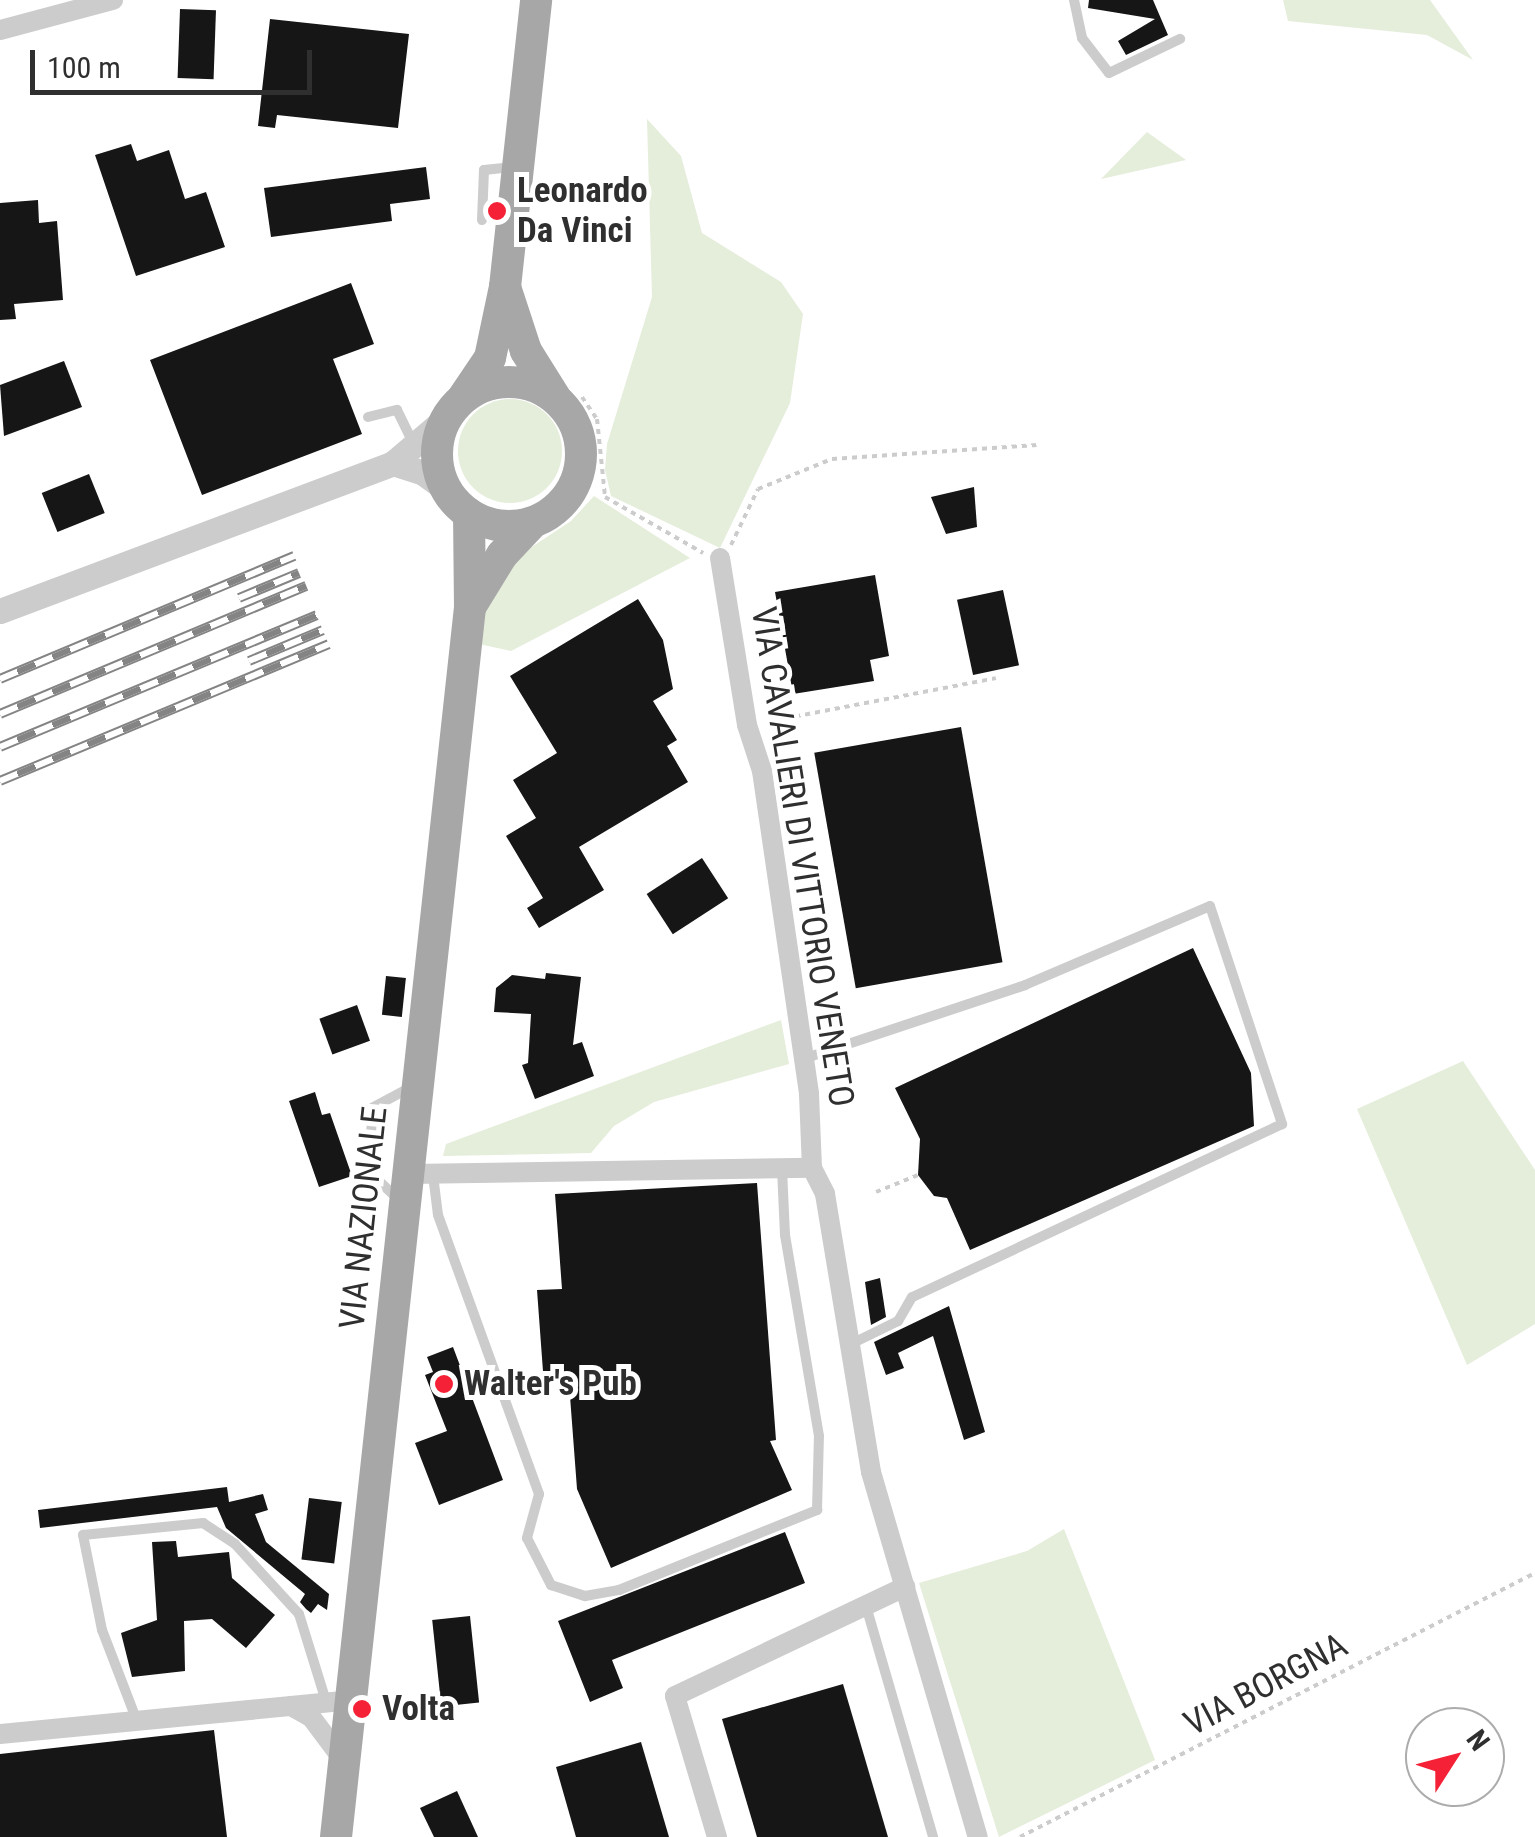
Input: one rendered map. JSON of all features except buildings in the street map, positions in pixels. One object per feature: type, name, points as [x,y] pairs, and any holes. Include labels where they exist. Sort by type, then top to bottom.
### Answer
[{"type":"main road","points":[[505,287],[526,350],[566,395],[581,462],[562,504],[532,523],[494,524],[458,503],[437,452],[454,409],[490,358],[505,287],[536,0]]},
{"type":"main road","points":[[454,409],[509,382],[566,395]]},
{"type":"main road","name":"VIA NAZIONALE","points":[[336,1837],[344,1761],[338,1701],[416,1185],[418,1082],[470,607],[458,503]]},
{"type":"main road","name":"VIA NAZIONALE","points":[[470,607],[502,555],[532,523]]},
{"type":"street","points":[[0,30],[113,0]]},
{"type":"street","points":[[0,611],[393,464],[454,409]]},
{"type":"street","points":[[393,464],[422,473],[458,503]]},
{"type":"street","name":"VIA CAVALIERI DI VITTORIO VENETO","points":[[720,558],[747,726],[762,771],[802,1060],[812,1168],[825,1194],[871,1472],[978,1837]]},
{"type":"street","points":[[416,1185],[782,1164],[812,1168]]},
{"type":"street","points":[[717,1837],[675,1696],[905,1588]]},
{"type":"street","points":[[0,1734],[338,1701]]},
{"type":"street","points":[[289,1706],[311,1717],[344,1761]]},
{"type":"lane","points":[[1074,0],[1082,38],[1110,73],[1180,39]]},
{"type":"lane","points":[[482,220],[484,170],[520,166]]},
{"type":"lane","points":[[368,417],[397,410],[414,446]]},
{"type":"lane","points":[[802,1060],[1025,986],[1210,906],[1282,1124],[912,1298],[898,1322],[850,1344]]},
{"type":"lane","points":[[416,1185],[438,1215],[540,1494],[528,1538],[551,1585],[586,1596],[619,1590],[817,1510],[819,1436],[786,1235],[782,1164]]},
{"type":"lane","points":[[137,1722],[102,1630],[83,1535],[204,1523],[235,1544],[300,1614],[338,1701]]},
{"type":"lane","points":[[866,1605],[933,1837]]},
{"type":"path","points":[[566,395],[597,419],[605,497],[694,551],[720,558],[742,532],[747,503],[758,489],[832,459],[1038,444]]},
{"type":"path","points":[[747,726],[996,678]]},
{"type":"path","points":[[876,1192],[918,1174]]},
{"type":"path","name":"VIA BORGNA","points":[[1020,1837],[1535,1573]]},
{"type":"green space","points":[[1283,0],[1430,0],[1473,60],[1427,35],[1288,21]]},
{"type":"green space","points":[[647,119],[681,156],[702,233],[781,282],[803,314],[790,403],[720,548],[611,496],[605,470],[607,444],[652,297]]},
{"type":"green space","points":[[1147,132],[1186,160],[1101,179]]},
{"type":"green space","points":[[510,399],[530,403],[553,422],[562,451],[558,471],[539,494],[510,503],[490,499],[467,480],[458,451],[462,431],[481,408]]},
{"type":"green space","points":[[594,496],[690,558],[511,651],[479,644],[484,614],[512,560],[571,521]]},
{"type":"green space","points":[[781,1020],[789,1064],[654,1102],[614,1126],[591,1153],[443,1156],[446,1144]]},
{"type":"green space","points":[[1463,1061],[1535,1170],[1535,1324],[1467,1365],[1357,1109]]},
{"type":"green space","points":[[1064,1529],[1155,1760],[999,1837],[919,1583],[1027,1551]]},
{"type":"railway","points":[[0,679],[294,556]]},
{"type":"railway","points":[[239,598],[299,573]]},
{"type":"railway","points":[[0,714],[306,586]]},
{"type":"railway","points":[[0,747],[317,615]]},
{"type":"railway","points":[[249,661],[323,630]]},
{"type":"railway","points":[[0,781],[329,644]]},
{"type":"place","name":"Leonardo Da Vinci","points":[[497,211]]},
{"type":"place","name":"Walter's Pub","points":[[444,1384]]},
{"type":"place","name":"Volta","points":[[362,1709]]}]
